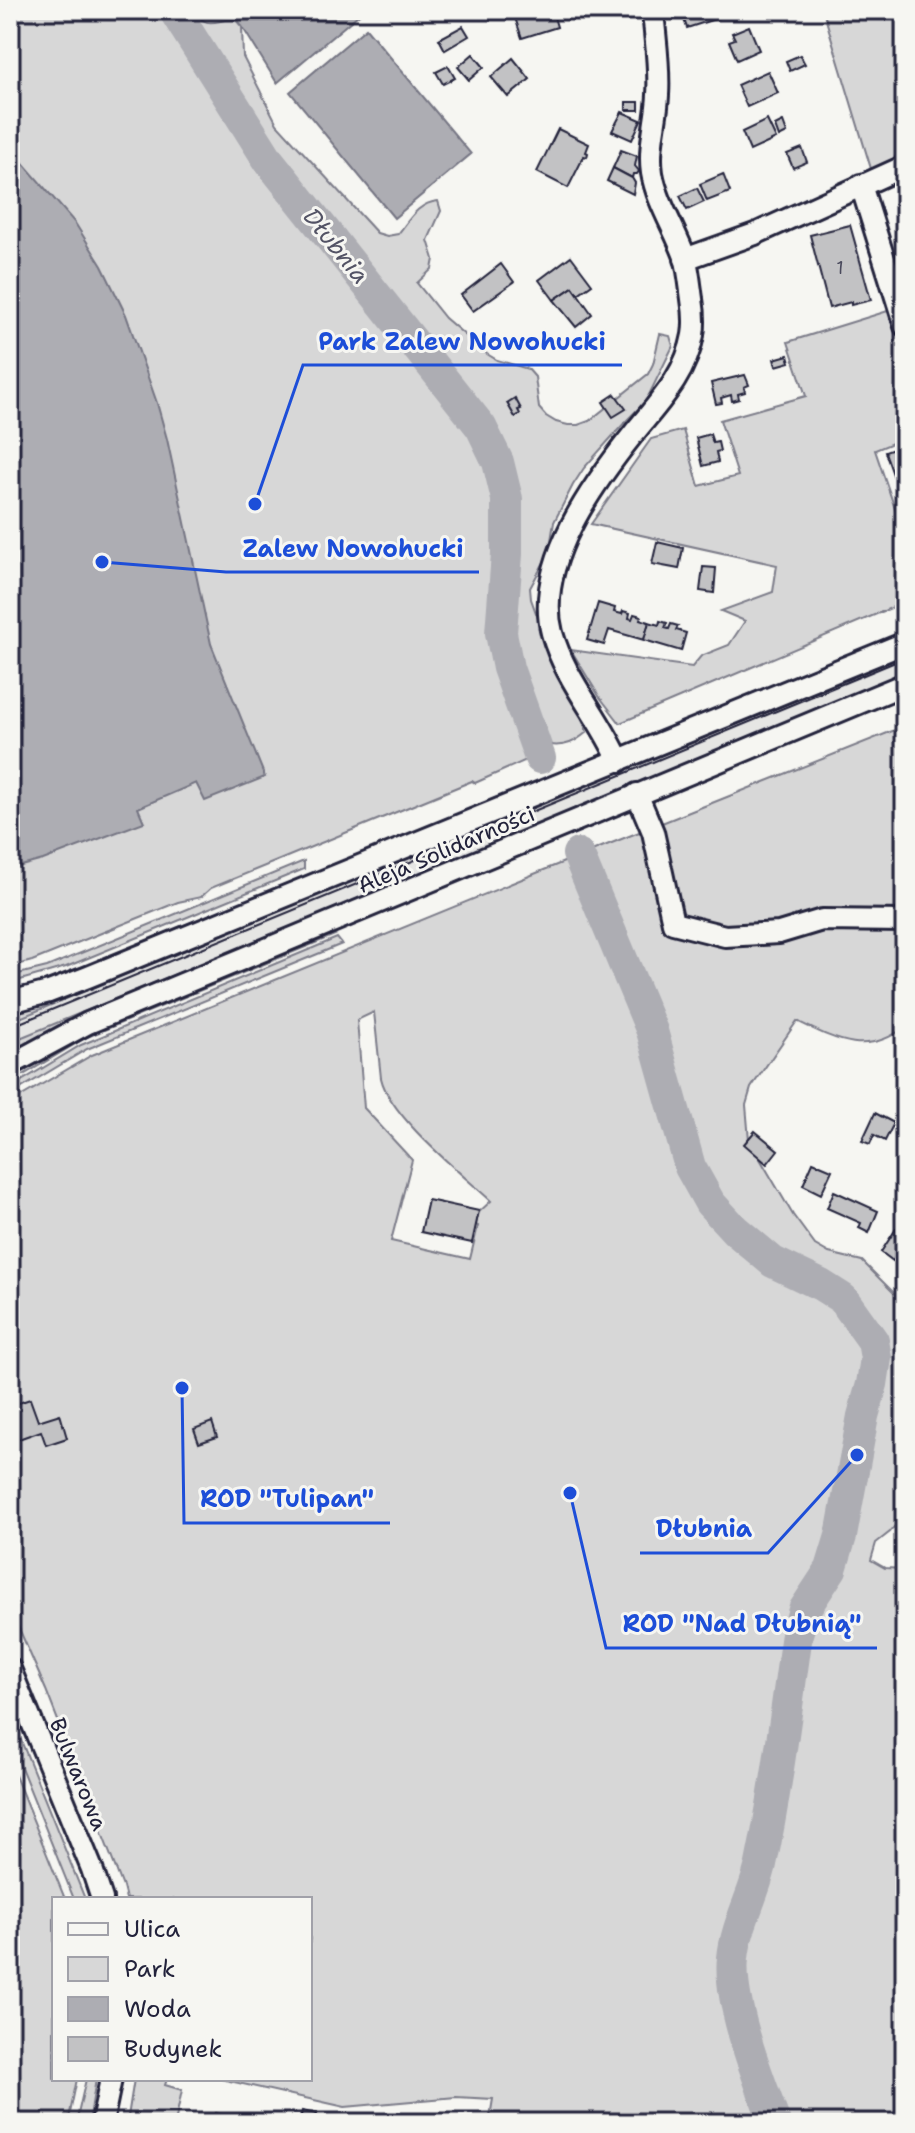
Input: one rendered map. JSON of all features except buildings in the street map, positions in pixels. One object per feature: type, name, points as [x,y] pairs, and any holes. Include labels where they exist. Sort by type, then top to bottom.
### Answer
[{"type":"street","points":[[619,761],[607,735],[562,662],[551,631],[548,607],[550,588],[565,540],[594,485],[680,374],[693,334],[694,317],[685,259],[653,176],[650,150],[659,93],[653,10]]},
{"type":"street","points":[[685,259],[755,234],[905,166]]},
{"type":"street","points":[[861,185],[905,326]]},
{"type":"street","name":"Aleja Solidarności","points":[[10,1002],[49,992],[905,643]]},
{"type":"street","name":"Aleja Solidarności","points":[[10,1065],[88,1023],[905,684]]},
{"type":"street","points":[[637,794],[653,832],[673,923],[725,936],[779,933],[822,920],[905,921]]},
{"type":"street","name":"Bulwarowa","points":[[10,1669],[101,1897]]},
{"type":"street","points":[[102,2123],[111,2081]]},
{"type":"shaded area","points":[[905,653],[905,673],[10,1042],[10,1022]]},
{"type":"green space","points":[[10,10],[194,10],[208,22],[235,19],[242,27],[243,57],[277,124],[377,233],[387,236],[398,234],[420,208],[438,201],[441,211],[428,240],[434,259],[432,269],[417,283],[445,318],[487,354],[528,369],[535,377],[539,408],[556,422],[578,425],[589,421],[648,374],[660,334],[670,336],[673,346],[646,401],[584,468],[573,485],[554,522],[549,553],[530,588],[531,599],[554,663],[568,682],[587,732],[570,743],[550,745],[551,749],[475,783],[472,781],[211,888],[201,897],[178,902],[10,967]]},
{"type":"green space","points":[[823,10],[905,10],[905,157],[872,172]]},
{"type":"green space","points":[[891,310],[905,352],[905,438],[875,450],[905,538],[905,602],[620,723],[571,650],[692,667],[701,656],[729,645],[745,621],[721,611],[773,592],[777,565],[591,524],[651,439],[683,430],[699,486],[738,476],[720,420],[806,396],[788,342]]},
{"type":"green space","points":[[905,726],[905,1027],[891,1036],[864,1043],[838,1039],[797,1021],[751,1088],[746,1105],[749,1140],[793,1215],[815,1245],[829,1253],[862,1261],[899,1298],[905,1299],[905,1513],[890,1532],[876,1543],[871,1560],[885,1568],[905,1569],[905,2123],[489,2123],[493,2099],[456,2097],[345,2107],[230,2081],[312,2081],[312,1897],[126,1897],[46,1690],[10,1608],[10,1103],[92,1055]],"holes":[[[374,1012],[381,1078],[387,1093],[412,1127],[491,1201],[478,1213],[470,1259],[391,1241],[412,1160],[364,1108],[357,1020]]]},
{"type":"green space","points":[[509,816],[10,1022],[10,1012],[58,999]]},
{"type":"green space","points":[[534,827],[70,1021],[10,1054],[10,1042]]},
{"type":"green space","points":[[304,861],[304,869],[66,967],[10,983],[10,976],[47,967]]},
{"type":"green space","points":[[333,934],[87,1037],[10,1083],[10,1079],[47,1056],[86,1037]]},
{"type":"green space","points":[[337,938],[342,944],[87,1049],[10,1095],[10,1088],[81,1045]]},
{"type":"green space","points":[[10,1713],[84,1897],[73,1897],[10,1740]]},
{"type":"green space","points":[[10,1763],[64,1897],[52,1897],[52,2081],[77,2081],[68,2123],[31,2123],[10,2117],[10,2003],[19,1970],[10,1967],[10,1868],[16,1865],[10,1849]]},
{"type":"green space","points":[[86,2081],[96,2081],[89,2123],[76,2123]]},
{"type":"green space","points":[[134,2081],[166,2081],[165,2085],[182,2090],[175,2123],[127,2123]]},
{"type":"water","points":[[232,10],[364,10],[277,83]]},
{"type":"water","points":[[366,28],[471,154],[394,218],[290,92]]},
{"type":"water","points":[[10,148],[75,223],[102,266],[126,315],[167,439],[211,644],[265,777],[205,801],[196,783],[138,808],[144,822],[43,860],[10,869]]},
{"type":"waterway","name":"Dłubnia","points":[[174,10],[269,161],[481,427],[498,462],[507,499],[507,554],[501,633],[508,668],[540,758]]},
{"type":"waterway","name":"Dłubnia","points":[[578,854],[652,1031],[690,1167],[710,1203],[735,1230],[773,1262],[843,1299],[873,1341],[876,1358],[841,1536],[831,1569],[804,1610],[797,1634],[767,1835],[733,1958],[735,1997],[740,2019],[775,2123]]},
{"type":"tram line","points":[[10,1027],[905,658]]},
{"type":"place","name":"Park Zalew Nowohucki","points":[[255,504]]},
{"type":"place","name":"Zalew Nowohucki","points":[[102,562]]},
{"type":"place","name":"ROD \"Tulipan\"","points":[[182,1388]]},
{"type":"place","name":"Dłubnia","points":[[857,1455]]},
{"type":"place","name":"ROD \"Nad Dłubnią\"","points":[[570,1493]]}]
